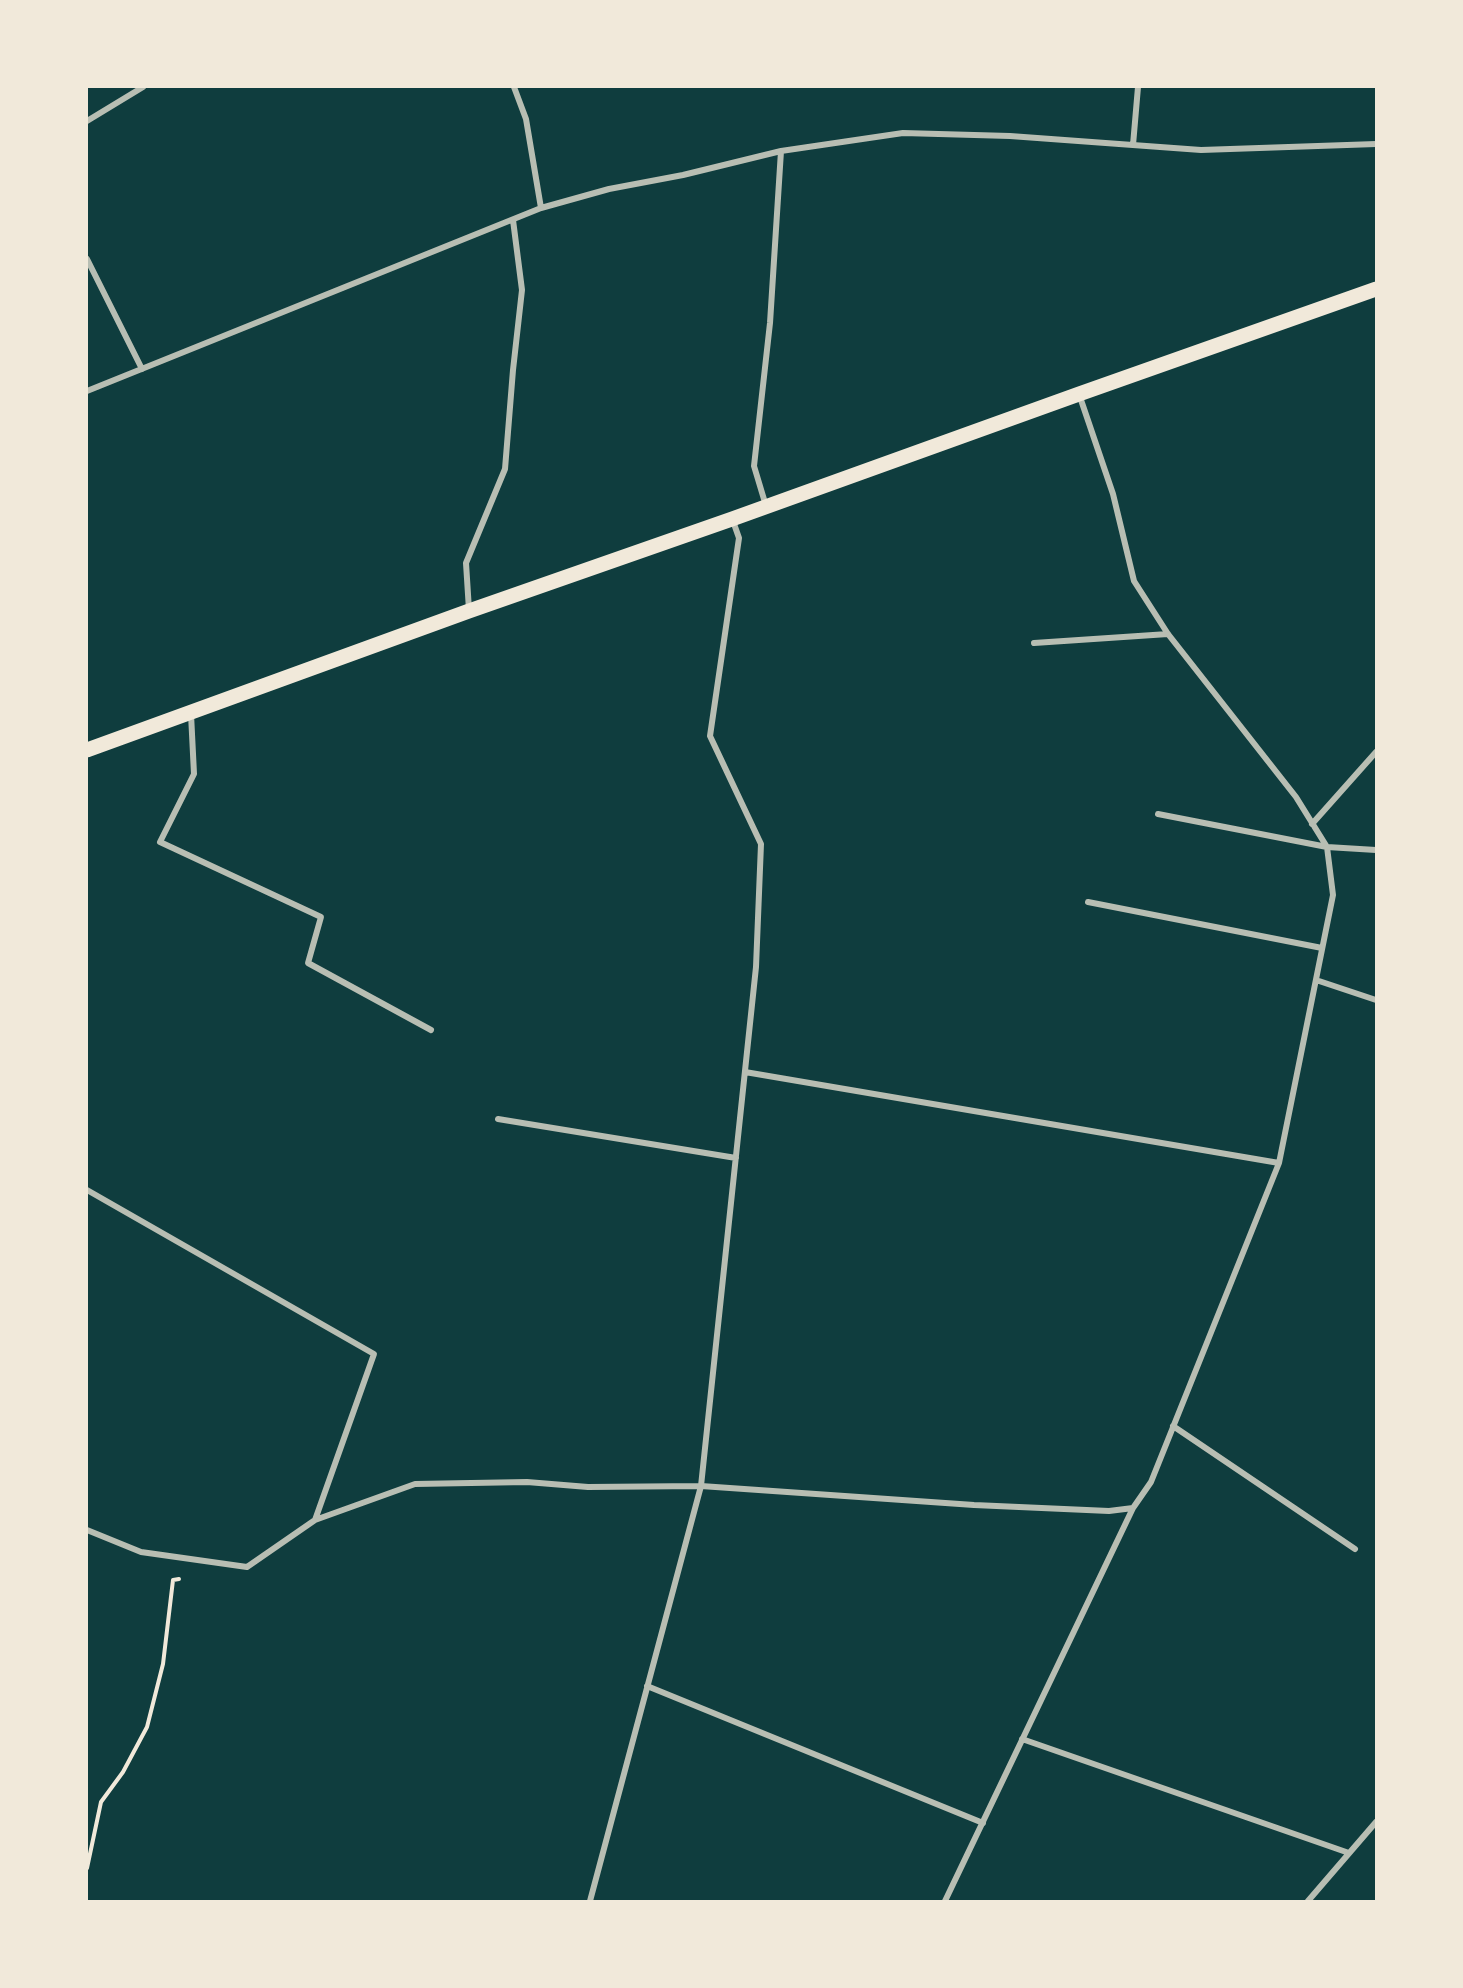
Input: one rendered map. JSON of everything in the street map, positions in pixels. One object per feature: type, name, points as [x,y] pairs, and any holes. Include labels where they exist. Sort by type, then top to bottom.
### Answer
[{"type":"main road","points":[[87,750],[469,611],[1376,289]]},
{"type":"street","points":[[87,120],[143,87]]},
{"type":"street","points":[[514,87],[526,119],[541,208]]},
{"type":"street","points":[[1133,145],[1138,87]]},
{"type":"street","points":[[87,390],[541,208],[609,189],[683,175],[781,151],[903,133],[1010,136],[1201,150],[1376,144]]},
{"type":"street","points":[[766,506],[754,466],[770,323],[781,151]]},
{"type":"street","points":[[469,611],[466,562],[505,469],[522,290],[513,220]]},
{"type":"street","points":[[87,259],[142,369]]},
{"type":"street","points":[[945,1901],[1133,1508],[1151,1482],[1279,1163],[1333,896],[1328,847],[1296,797],[1168,634],[1134,581],[1113,494],[1079,394]]},
{"type":"street","points":[[590,1901],[701,1486],[756,967],[761,844],[710,736],[740,537],[732,519]]},
{"type":"street","points":[[1034,644],[1168,634]]},
{"type":"street","points":[[191,713],[194,774],[160,842],[321,917],[308,963],[431,1030]]},
{"type":"street","points":[[1312,824],[1376,752]]},
{"type":"street","points":[[1158,814],[1328,847],[1376,850]]},
{"type":"street","points":[[1088,902],[1322,948]]},
{"type":"street","points":[[1316,981],[1376,1000]]},
{"type":"street","points":[[745,1072],[1279,1163]]},
{"type":"street","points":[[498,1119],[736,1158]]},
{"type":"street","points":[[87,1190],[374,1354],[315,1520]]},
{"type":"street","points":[[1173,1425],[1355,1549]]},
{"type":"street","points":[[87,1530],[141,1552],[247,1567],[315,1520],[415,1484],[527,1482],[588,1487],[701,1486],[1109,1512],[1133,1508]]},
{"type":"street","points":[[647,1686],[983,1823]]},
{"type":"street","points":[[1022,1739],[1348,1854]]},
{"type":"street","points":[[1308,1901],[1376,1822]]},
{"type":"path","points":[[87,1868],[102,1802],[123,1772],[147,1727],[163,1664],[173,1580],[184,1578]]}]
